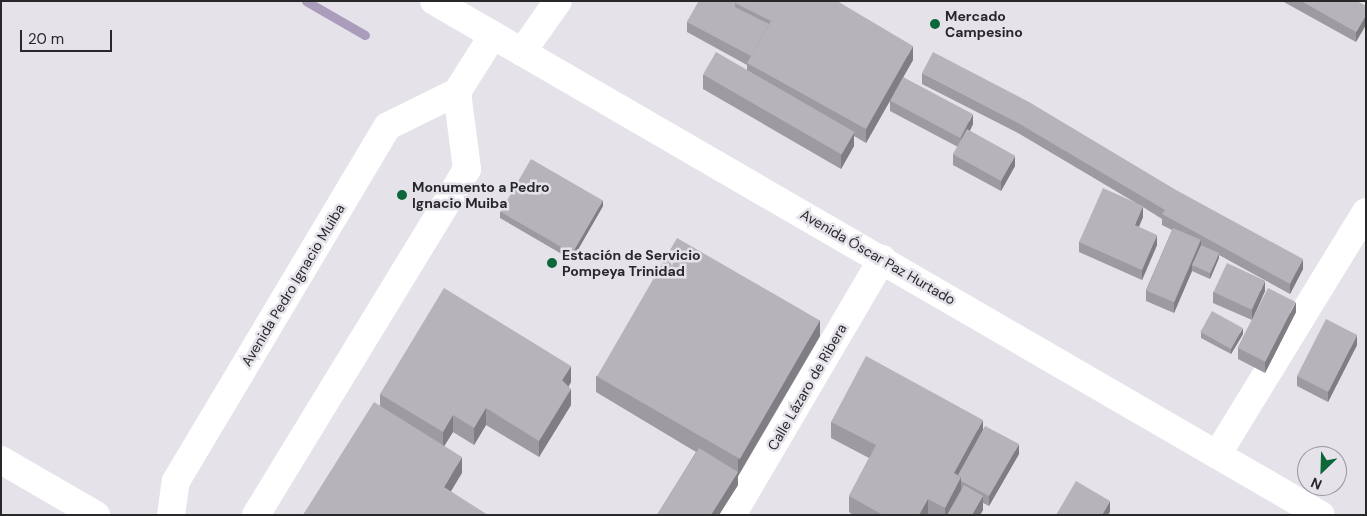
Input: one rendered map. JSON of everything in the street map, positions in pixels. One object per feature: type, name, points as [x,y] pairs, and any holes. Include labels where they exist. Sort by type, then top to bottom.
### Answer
[{"type":"main road","name":"Avenida Óscar Paz Hurtado","points":[[434,1],[1321,515]]},
{"type":"main road","points":[[522,52],[558,1]]},
{"type":"main road","points":[[256,515],[467,169],[457,92],[492,36]]},
{"type":"main road","name":"Avenida Pedro Ignacio Muiba","points":[[171,515],[176,481],[388,126],[457,92]]},
{"type":"main road","points":[[1217,455],[1366,212]]},
{"type":"main road","name":"Calle Lázaro de Ribera","points":[[732,515],[882,259]]},
{"type":"main road","points":[[1,460],[96,515]]},
{"type":"building","points":[[699,1],[737,1],[735,7],[769,24],[751,56],[687,22]]},
{"type":"building","points":[[737,1],[837,1],[913,46],[866,129],[747,63],[771,21],[735,3]]},
{"type":"building","points":[[1301,1],[1357,1],[1366,6],[1366,15],[1356,32]]},
{"type":"building","points":[[716,52],[855,132],[842,155],[703,75]]},
{"type":"building","points":[[933,52],[1029,102],[1176,190],[1303,259],[1290,284],[1162,214],[1165,210],[1018,123],[922,73]]},
{"type":"building","points":[[903,77],[973,114],[960,138],[890,101]]},
{"type":"building","points":[[967,129],[1015,156],[1001,181],[953,154]]},
{"type":"building","points":[[531,159],[603,200],[572,253],[500,212]]},
{"type":"building","points":[[1103,188],[1143,206],[1135,225],[1157,235],[1142,270],[1079,242]]},
{"type":"building","points":[[1173,228],[1201,240],[1174,302],[1146,291]]},
{"type":"building","points":[[677,238],[820,320],[740,459],[597,377]]},
{"type":"building","points":[[1201,245],[1219,253],[1210,273],[1192,265]]},
{"type":"building","points":[[1227,263],[1265,281],[1252,310],[1213,292]]},
{"type":"building","points":[[444,288],[571,366],[562,380],[571,389],[539,441],[486,408],[474,428],[453,415],[443,432],[380,394]]},
{"type":"building","points":[[1268,288],[1296,302],[1265,362],[1238,348]]},
{"type":"building","points":[[1212,311],[1243,328],[1231,349],[1200,332]]},
{"type":"building","points":[[1326,319],[1357,335],[1328,392],[1297,376]]},
{"type":"building","points":[[866,356],[983,420],[954,473],[961,477],[945,508],[928,499],[919,515],[883,515],[849,496],[876,445],[831,422]]},
{"type":"building","points":[[374,402],[462,457],[444,487],[488,515],[303,515]]},
{"type":"building","points":[[985,426],[1019,444],[989,496],[961,481],[961,477],[958,475]]},
{"type":"building","points":[[699,448],[738,472],[711,515],[657,515]]},
{"type":"building","points":[[1076,481],[1110,501],[1102,515],[1056,515]]},
{"type":"building","points":[[964,485],[983,496],[972,515],[947,515]]},
{"type":"waterway","points":[[306,1],[365,35]]},
{"type":"place","name":"Mercado Campesino","points":[[935,24]]},
{"type":"place","name":"Monumento a Pedro Ignacio Muiba","points":[[402,195]]},
{"type":"place","name":"Estación de Servicio Pompeya Trinidad","points":[[552,263]]}]
